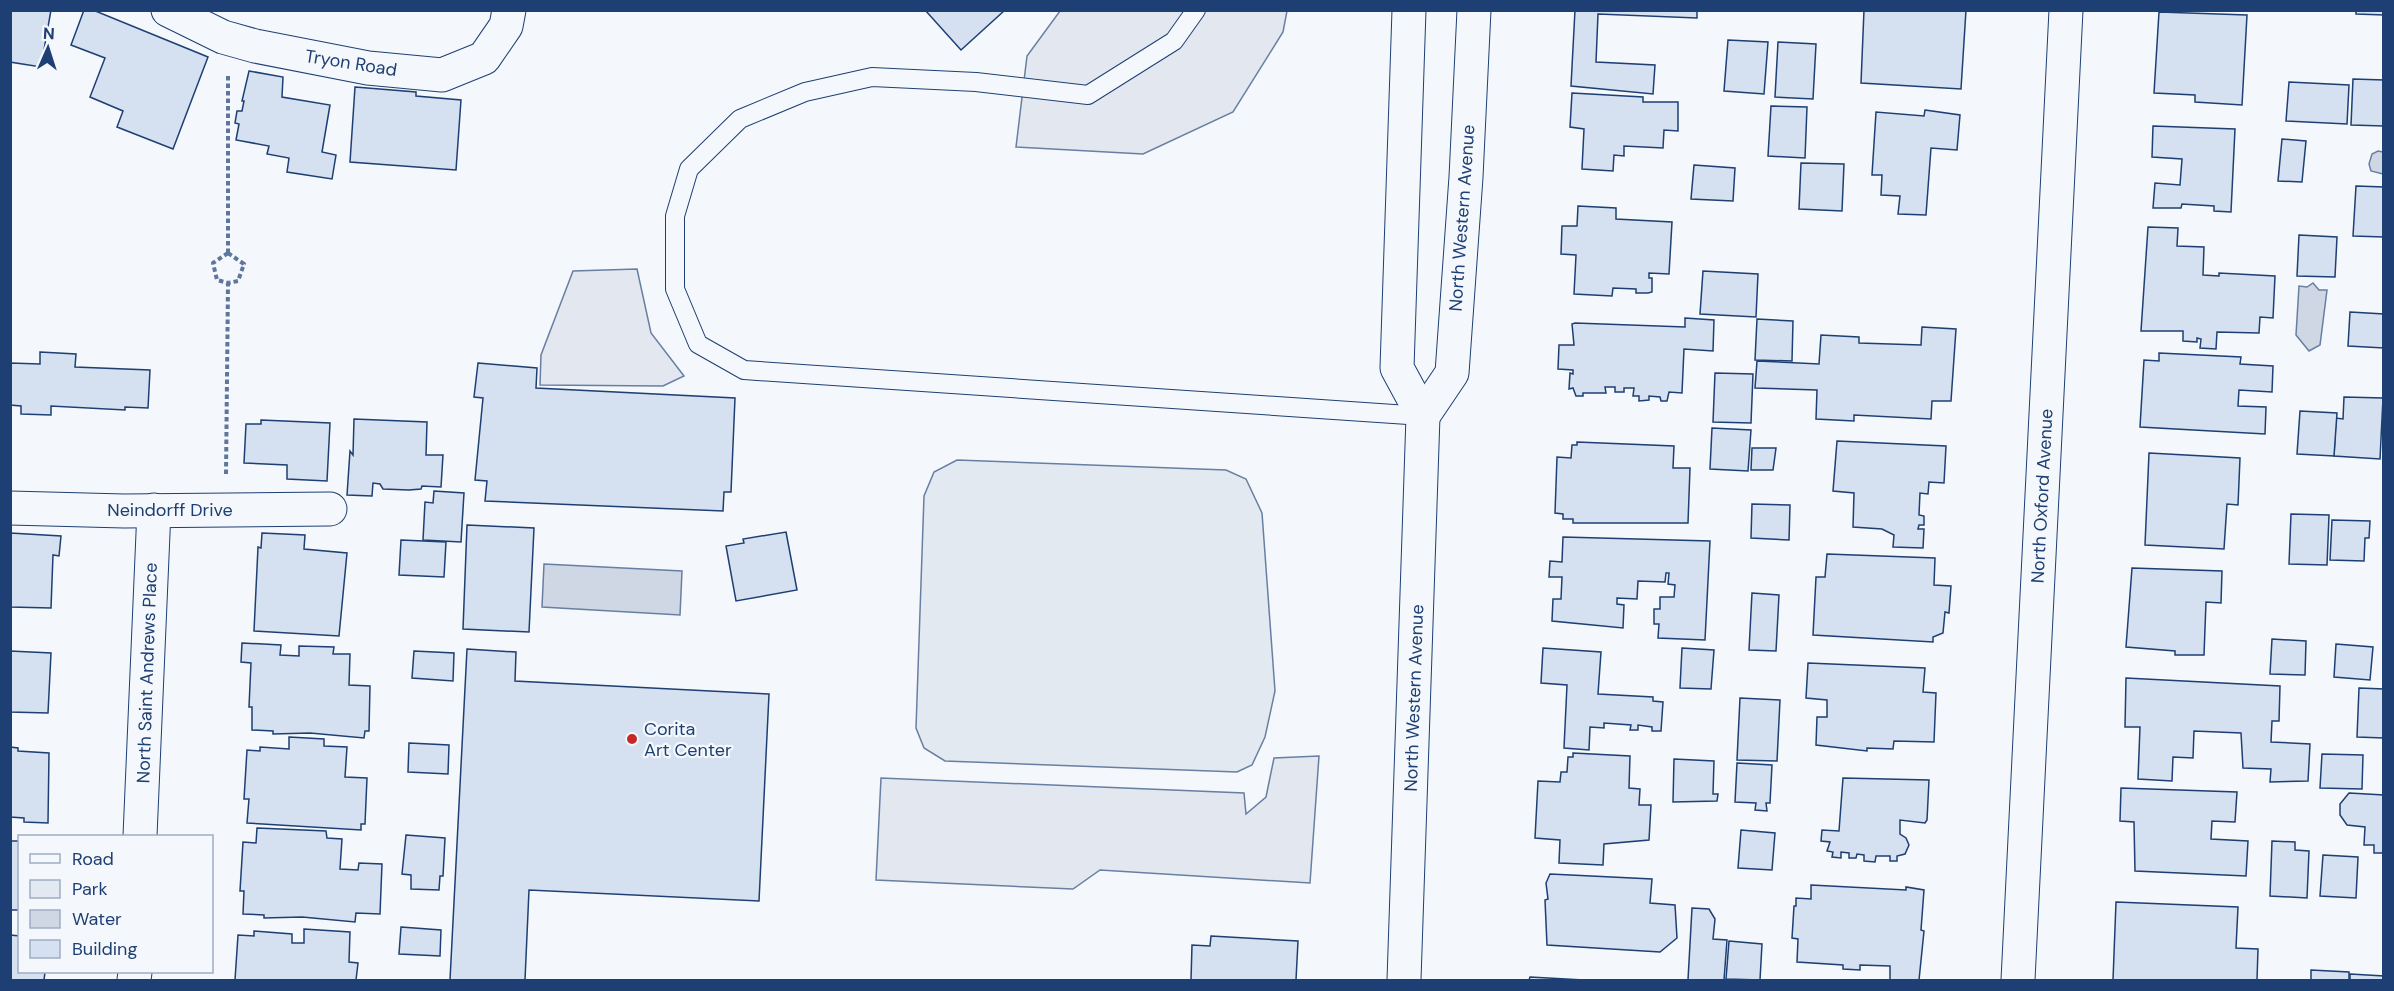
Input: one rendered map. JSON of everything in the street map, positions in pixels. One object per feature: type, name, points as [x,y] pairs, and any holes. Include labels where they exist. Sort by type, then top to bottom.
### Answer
[{"type":"street","name":"Tryon Road","points":[[168,10],[223,37],[368,68],[441,75],[484,58],[506,26],[509,10]]},
{"type":"street","points":[[1409,10],[1397,368],[1423,416]]},
{"type":"street","name":"North Western Avenue","points":[[1404,981],[1423,416],[1452,373],[1466,177],[1474,10]]},
{"type":"street","name":"North Oxford Avenue","points":[[2018,981],[2066,10]]},
{"type":"street","name":"Neindorff Drive","points":[[10,508],[225,511],[330,509]]},
{"type":"street","name":"North Saint Andrews Place","points":[[140,835],[154,510]]},
{"type":"lane","points":[[1196,10],[1174,41],[1088,95],[976,82],[872,76],[805,92],[740,119],[689,169],[675,216],[675,290],[698,344],[744,370],[1423,416]]},
{"type":"path","points":[[223,37],[228,78],[228,253]]},
{"type":"path","points":[[228,253],[244,264],[238,281],[228,283],[217,280],[213,263],[228,253]]},
{"type":"path","points":[[225,511],[228,283]]},
{"type":"green space","points":[[957,460],[1226,470],[1246,479],[1262,513],[1275,691],[1265,737],[1252,765],[1237,772],[945,761],[924,748],[916,728],[924,496],[934,472]]},
{"type":"shaded area","points":[[1060,11],[1287,11],[1283,32],[1233,112],[1143,154],[1016,147],[1027,56]]},
{"type":"shaded area","points":[[637,269],[651,333],[684,376],[663,386],[540,385],[541,355],[573,271]]},
{"type":"shaded area","points":[[1319,756],[1310,883],[1100,870],[1073,889],[876,880],[881,778],[1244,793],[1246,814],[1266,797],[1274,758]]},
{"type":"water","points":[[2378,151],[2383,152],[2383,174],[2371,171],[2369,164],[2372,154]]},
{"type":"water","points":[[2313,283],[2319,290],[2327,290],[2320,345],[2309,351],[2296,335],[2299,286],[2307,287]]},
{"type":"water","points":[[544,564],[682,571],[680,615],[542,607]]},
{"type":"building","points":[[10,10],[51,10],[41,67],[10,62]]},
{"type":"building","points":[[84,10],[93,10],[208,57],[173,149],[117,127],[123,111],[90,97],[105,58],[71,45]]},
{"type":"building","points":[[925,10],[1005,10],[961,50]]},
{"type":"building","points":[[1575,10],[1697,10],[1697,18],[1598,14],[1596,62],[1655,65],[1653,94],[1571,86]]},
{"type":"building","points":[[1864,10],[1966,10],[1961,89],[1861,83]]},
{"type":"building","points":[[2356,10],[2384,10],[2384,15],[2356,14]]},
{"type":"building","points":[[2159,12],[2247,15],[2242,105],[2195,102],[2195,95],[2154,93]]},
{"type":"building","points":[[1728,40],[1768,42],[1764,94],[1724,91]]},
{"type":"building","points":[[1778,42],[1816,44],[1813,99],[1775,97]]},
{"type":"building","points":[[249,71],[283,77],[282,97],[330,105],[322,152],[336,155],[332,179],[287,172],[289,158],[267,154],[269,146],[236,140],[239,124],[235,123],[237,111],[242,111]]},
{"type":"building","points":[[2353,79],[2384,80],[2384,126],[2351,125]]},
{"type":"building","points":[[2289,82],[2349,85],[2347,124],[2286,121]]},
{"type":"building","points":[[355,87],[416,92],[416,96],[461,100],[456,170],[350,162]]},
{"type":"building","points":[[1572,93],[1643,97],[1643,102],[1678,102],[1678,131],[1664,130],[1663,148],[1624,146],[1624,156],[1614,155],[1613,171],[1582,169],[1584,129],[1570,127]]},
{"type":"building","points":[[1771,106],[1807,107],[1805,158],[1768,156]]},
{"type":"building","points":[[1925,110],[1960,115],[1957,150],[1931,148],[1926,215],[1898,214],[1900,196],[1881,195],[1882,175],[1872,175],[1876,112],[1924,116]]},
{"type":"building","points":[[2153,126],[2235,129],[2231,212],[2214,211],[2214,206],[2182,204],[2181,208],[2153,208],[2155,183],[2180,185],[2182,159],[2152,157]]},
{"type":"building","points":[[2282,139],[2306,141],[2302,182],[2278,181]]},
{"type":"building","points":[[1801,163],[1844,164],[1842,211],[1799,209]]},
{"type":"building","points":[[1694,165],[1735,168],[1733,201],[1691,199]]},
{"type":"building","points":[[2356,186],[2384,187],[2384,237],[2353,236]]},
{"type":"building","points":[[1578,206],[1616,208],[1616,219],[1672,222],[1669,274],[1649,273],[1649,278],[1652,278],[1652,292],[1648,293],[1636,293],[1636,289],[1613,288],[1612,296],[1574,294],[1576,255],[1561,254],[1562,226],[1577,226]]},
{"type":"building","points":[[2148,227],[2178,228],[2177,246],[2204,247],[2203,275],[2219,276],[2219,273],[2275,276],[2273,318],[2260,317],[2259,333],[2217,332],[2216,349],[2200,348],[2201,339],[2197,338],[2197,342],[2183,341],[2183,331],[2141,331]]},
{"type":"building","points":[[2299,235],[2337,237],[2335,277],[2297,276]]},
{"type":"building","points":[[1703,271],[1758,274],[1756,317],[1700,314]]},
{"type":"building","points":[[2350,312],[2384,314],[2384,348],[2348,346]]},
{"type":"building","points":[[1685,318],[1714,320],[1713,351],[1684,349],[1682,393],[1669,392],[1667,401],[1661,401],[1660,397],[1649,396],[1649,400],[1639,401],[1639,396],[1633,396],[1634,388],[1624,388],[1624,392],[1615,392],[1615,387],[1605,387],[1606,393],[1583,393],[1583,396],[1576,396],[1573,388],[1569,389],[1570,373],[1573,374],[1573,370],[1558,369],[1559,345],[1574,345],[1572,324],[1685,327]]},
{"type":"building","points":[[1757,319],[1793,321],[1792,361],[1755,360]]},
{"type":"building","points":[[1922,327],[1956,329],[1951,401],[1932,401],[1931,419],[1854,415],[1854,421],[1816,419],[1817,390],[1755,388],[1757,361],[1819,364],[1821,335],[1859,337],[1859,343],[1921,345]]},
{"type":"building","points":[[40,352],[76,354],[75,367],[150,370],[148,408],[125,407],[125,410],[51,406],[51,415],[21,414],[21,406],[10,405],[10,363],[40,364]]},
{"type":"building","points":[[2159,353],[2241,357],[2240,364],[2273,366],[2272,392],[2239,390],[2238,406],[2266,407],[2265,434],[2140,427],[2144,360],[2159,361]]},
{"type":"building","points":[[478,363],[537,368],[536,388],[735,398],[731,492],[724,492],[723,511],[485,501],[487,481],[475,480],[483,398],[474,397]]},
{"type":"building","points":[[1715,373],[1753,374],[1751,423],[1713,422]]},
{"type":"building","points":[[2344,397],[2383,398],[2380,459],[2334,456],[2336,418],[2343,419]]},
{"type":"building","points":[[2300,411],[2337,413],[2334,456],[2297,454]]},
{"type":"building","points":[[354,419],[427,422],[426,455],[443,455],[441,487],[422,486],[421,489],[409,490],[383,489],[380,484],[373,483],[372,496],[347,495],[350,451],[353,455]]},
{"type":"building","points":[[261,420],[330,423],[327,481],[287,479],[287,465],[244,463],[246,424],[261,424]]},
{"type":"building","points":[[1712,428],[1751,430],[1748,471],[1710,469]]},
{"type":"building","points":[[1837,441],[1946,446],[1944,483],[1929,482],[1928,494],[1920,493],[1919,515],[1924,516],[1924,525],[1919,525],[1918,529],[1924,529],[1923,548],[1893,547],[1894,535],[1882,529],[1853,527],[1854,493],[1833,491]]},
{"type":"building","points":[[1577,442],[1674,446],[1673,468],[1690,468],[1688,523],[1573,523],[1573,519],[1563,519],[1563,514],[1555,513],[1557,457],[1571,458],[1572,445],[1577,445]]},
{"type":"building","points":[[1752,448],[1776,448],[1773,470],[1751,470]]},
{"type":"building","points":[[2149,453],[2240,458],[2238,505],[2227,504],[2224,549],[2145,545]]},
{"type":"building","points":[[434,491],[464,493],[461,542],[423,540],[425,502],[433,503]]},
{"type":"building","points":[[1752,504],[1790,505],[1789,540],[1751,538]]},
{"type":"building","points":[[2291,514],[2329,515],[2327,565],[2289,564]]},
{"type":"building","points":[[2332,520],[2370,521],[2369,538],[2365,538],[2364,561],[2330,560]]},
{"type":"building","points":[[467,525],[534,528],[529,632],[463,629]]},
{"type":"building","points":[[786,532],[797,590],[736,601],[726,546],[744,543],[743,539]]},
{"type":"building","points":[[10,533],[61,536],[59,556],[53,555],[51,608],[10,607]]},
{"type":"building","points":[[262,533],[305,535],[304,549],[347,553],[339,636],[254,631],[258,547],[261,548]]},
{"type":"building","points":[[1563,537],[1710,541],[1705,640],[1658,638],[1659,624],[1654,624],[1654,609],[1660,609],[1660,597],[1674,597],[1675,585],[1668,584],[1669,573],[1666,573],[1665,582],[1638,581],[1637,599],[1617,598],[1617,604],[1624,605],[1623,628],[1552,621],[1553,599],[1561,599],[1562,577],[1549,577],[1550,561],[1562,562]]},
{"type":"building","points":[[401,540],[446,542],[444,577],[399,575]]},
{"type":"building","points":[[1827,554],[1935,558],[1934,585],[1951,586],[1949,613],[1945,612],[1943,633],[1933,637],[1933,642],[1813,635],[1816,577],[1825,577]]},
{"type":"building","points":[[2132,568],[2222,571],[2221,603],[2206,602],[2204,655],[2175,655],[2175,651],[2126,647]]},
{"type":"building","points":[[1752,593],[1779,595],[1776,651],[1749,650]]},
{"type":"building","points":[[2272,639],[2306,641],[2305,675],[2270,674]]},
{"type":"building","points":[[242,643],[281,645],[280,655],[299,656],[299,646],[334,647],[333,654],[350,654],[349,685],[370,686],[369,731],[365,731],[364,738],[310,733],[273,734],[273,731],[252,730],[252,707],[249,707],[251,663],[241,662]]},
{"type":"building","points":[[2336,644],[2373,647],[2370,680],[2334,677]]},
{"type":"building","points":[[1543,648],[1601,652],[1598,694],[1653,697],[1653,701],[1663,702],[1661,731],[1652,731],[1652,727],[1638,725],[1638,730],[1630,730],[1631,725],[1604,723],[1604,728],[1590,727],[1589,750],[1564,748],[1567,685],[1541,683]]},
{"type":"building","points":[[1682,648],[1714,650],[1711,689],[1680,688]]},
{"type":"building","points":[[467,649],[516,652],[515,681],[769,694],[759,901],[529,890],[525,980],[450,980]]},
{"type":"building","points":[[10,651],[51,653],[48,713],[10,712]]},
{"type":"building","points":[[414,651],[454,653],[453,681],[412,678]]},
{"type":"building","points":[[1808,663],[1925,668],[1923,692],[1936,693],[1934,742],[1894,741],[1893,749],[1867,748],[1867,751],[1816,745],[1817,717],[1827,717],[1827,700],[1806,698]]},
{"type":"building","points":[[2126,678],[2280,686],[2279,721],[2272,721],[2271,742],[2310,744],[2308,781],[2270,782],[2271,769],[2243,768],[2241,733],[2194,731],[2193,758],[2173,757],[2172,781],[2138,779],[2140,727],[2125,727]]},
{"type":"building","points":[[2359,688],[2384,689],[2384,738],[2357,737]]},
{"type":"building","points":[[1740,698],[1780,700],[1777,761],[1737,760]]},
{"type":"building","points":[[289,737],[324,739],[324,746],[347,747],[345,777],[367,778],[365,824],[361,824],[361,830],[247,823],[249,799],[244,799],[247,750],[260,751],[260,747],[289,749]]},
{"type":"building","points":[[409,743],[449,745],[448,774],[408,772]]},
{"type":"building","points":[[10,747],[18,748],[18,751],[49,753],[48,823],[24,822],[24,818],[10,817]]},
{"type":"building","points":[[1573,753],[1630,756],[1629,788],[1640,789],[1639,805],[1651,805],[1649,840],[1604,844],[1603,865],[1559,863],[1560,840],[1535,838],[1538,781],[1560,782],[1561,772],[1567,772],[1568,757],[1573,757]]},
{"type":"building","points":[[2322,754],[2363,755],[2362,789],[2320,788]]},
{"type":"building","points":[[1674,759],[1714,761],[1713,794],[1718,794],[1717,801],[1673,802]]},
{"type":"building","points":[[1737,763],[1772,765],[1770,803],[1766,803],[1767,811],[1755,810],[1756,803],[1735,802]]},
{"type":"building","points":[[1843,778],[1929,780],[1927,820],[1925,823],[1900,820],[1900,834],[1906,838],[1909,845],[1905,854],[1897,856],[1897,861],[1890,861],[1890,856],[1876,856],[1875,862],[1864,861],[1864,855],[1857,854],[1856,858],[1849,858],[1849,853],[1841,852],[1841,858],[1832,857],[1833,852],[1827,851],[1830,842],[1821,841],[1822,830],[1839,831]]},
{"type":"building","points":[[2121,788],[2237,792],[2235,822],[2212,821],[2211,839],[2248,841],[2246,876],[2135,871],[2134,822],[2120,821]]},
{"type":"building","points":[[2349,793],[2384,795],[2384,853],[2374,853],[2374,845],[2364,845],[2365,827],[2347,825],[2340,815],[2340,804]]},
{"type":"building","points":[[257,828],[326,831],[327,838],[342,839],[340,869],[358,870],[359,863],[382,864],[380,914],[356,913],[355,922],[302,917],[264,918],[264,915],[243,914],[244,891],[240,891],[243,842],[256,843]]},
{"type":"building","points":[[1741,830],[1775,833],[1772,870],[1738,868]]},
{"type":"building","points":[[406,835],[445,838],[443,876],[440,876],[439,890],[411,889],[411,875],[402,874]]},
{"type":"building","points":[[10,841],[18,841],[18,910],[10,910]]},
{"type":"building","points":[[2272,841],[2295,842],[2295,850],[2309,851],[2307,898],[2270,896]]},
{"type":"building","points":[[2323,855],[2358,857],[2356,898],[2320,896]]},
{"type":"building","points":[[1550,874],[1652,879],[1650,903],[1675,905],[1677,938],[1660,952],[1547,945],[1545,900],[1548,899],[1546,883]]},
{"type":"building","points":[[1811,885],[1906,890],[1906,887],[1924,890],[1921,930],[1924,931],[1919,980],[1890,980],[1890,966],[1860,965],[1860,970],[1843,969],[1843,965],[1797,962],[1798,939],[1792,938],[1794,906],[1796,906],[1796,898],[1811,899]]},
{"type":"building","points":[[2116,902],[2238,907],[2236,948],[2258,949],[2257,980],[2113,980]]},
{"type":"building","points":[[1692,908],[1709,909],[1715,919],[1713,939],[1727,940],[1724,980],[1688,980]]},
{"type":"building","points":[[401,927],[441,930],[440,956],[399,954]]},
{"type":"building","points":[[304,929],[350,932],[349,962],[358,963],[356,980],[235,980],[238,935],[254,936],[254,931],[292,934],[292,943],[304,943]]},
{"type":"building","points":[[10,935],[18,936],[18,973],[45,973],[44,980],[10,980]]},
{"type":"building","points":[[1211,936],[1298,941],[1296,980],[1191,980],[1192,945],[1210,946]]},
{"type":"building","points":[[1729,941],[1762,944],[1760,980],[1726,979]]},
{"type":"building","points":[[2311,970],[2349,972],[2349,980],[2311,980]]},
{"type":"building","points":[[2350,974],[2384,976],[2384,980],[2350,980]]},
{"type":"building","points":[[1530,977],[1584,980],[1529,980]]},
{"type":"place","name":"Corita Art Center","points":[[632,739]]}]
